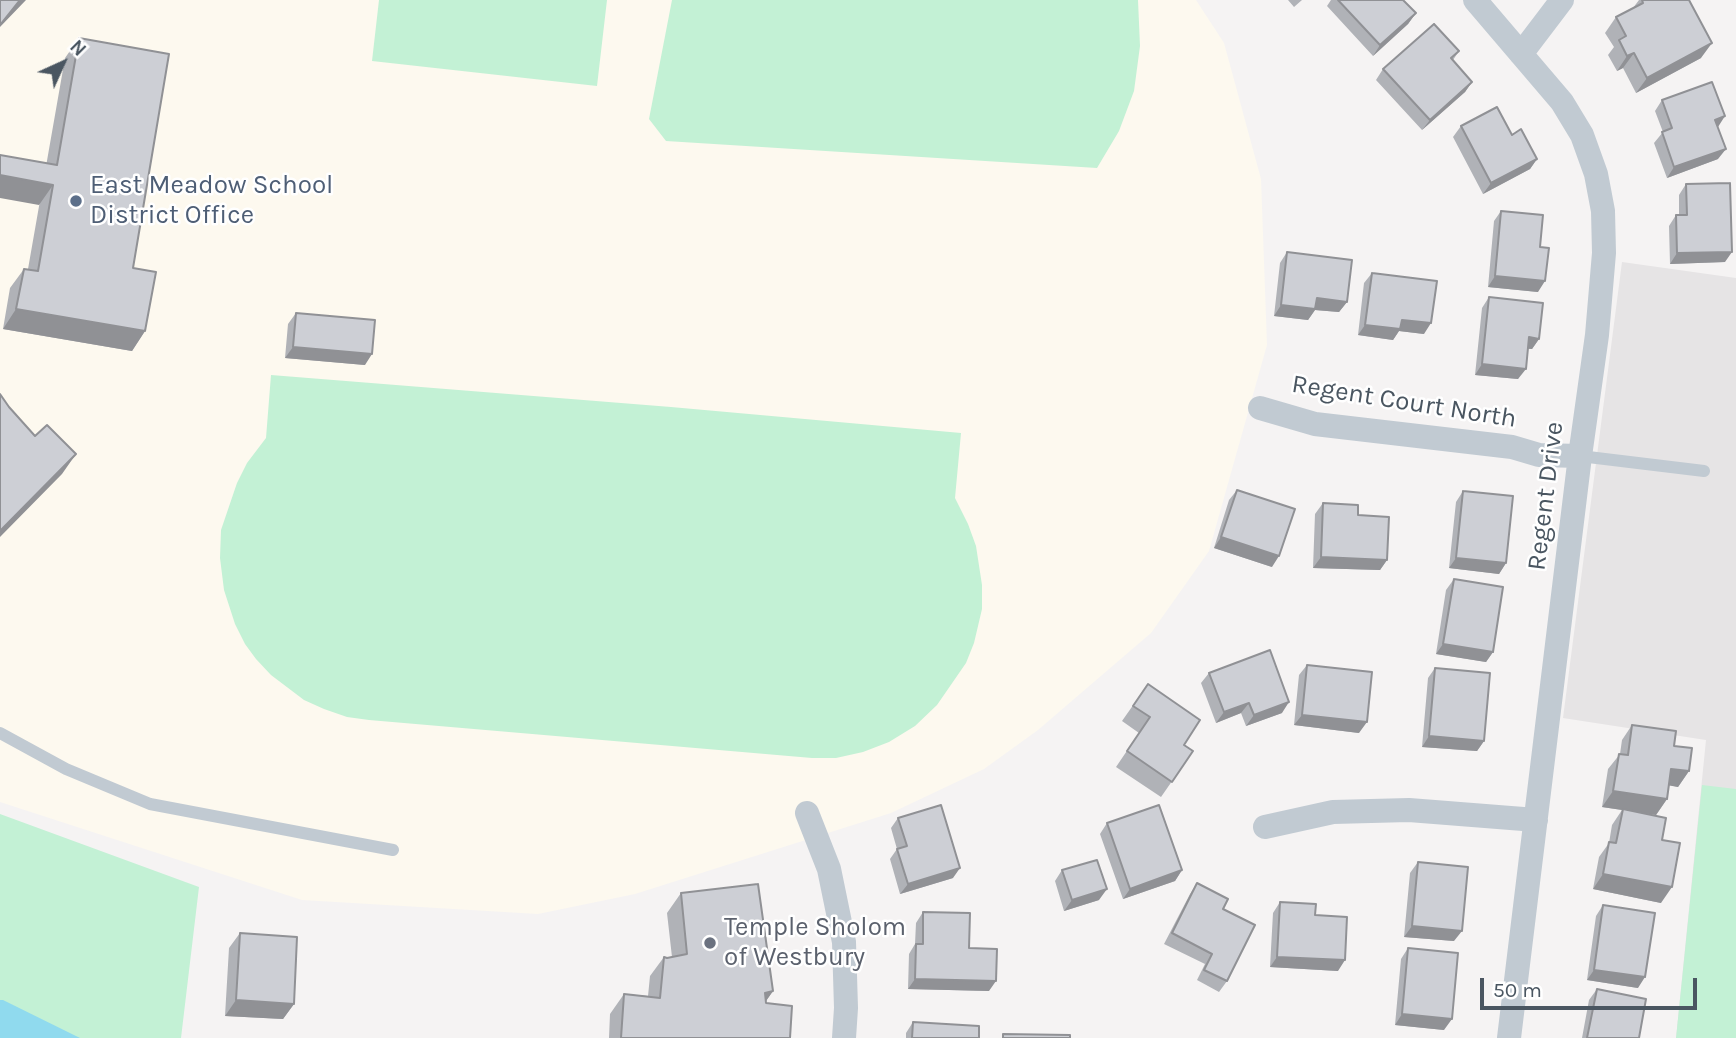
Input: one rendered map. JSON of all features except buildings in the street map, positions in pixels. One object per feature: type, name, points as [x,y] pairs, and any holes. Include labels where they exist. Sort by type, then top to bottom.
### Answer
[{"type":"street","name":"Regent Drive","points":[[1475,0],[1562,102],[1582,135],[1596,174],[1603,211],[1604,253],[1598,322],[1509,1038]]},
{"type":"street","points":[[1521,54],[1562,0]]},
{"type":"street","name":"Regent Court North","points":[[1260,408],[1315,424],[1512,447],[1539,455],[1580,456]]},
{"type":"street","points":[[1265,827],[1333,812],[1409,810],[1536,820]]},
{"type":"street","points":[[807,813],[830,869],[844,942],[844,1038]]},
{"type":"lane","points":[[1580,456],[1704,471]]},
{"type":"lane","points":[[0,733],[66,769],[150,804],[393,850]]},
{"type":"shaded area","points":[[0,0],[1196,0],[1224,43],[1261,179],[1267,345],[1209,551],[1151,633],[1038,730],[984,769],[891,813],[635,894],[538,914],[302,900],[0,802]]},
{"type":"shaded area","points":[[1622,262],[1736,278],[1736,1038],[1676,1038],[1706,740],[1563,718]]},
{"type":"green space","points":[[379,0],[607,0],[597,86],[372,61]]},
{"type":"green space","points":[[672,0],[1138,0],[1140,46],[1134,91],[1119,131],[1097,168],[666,141],[649,119]]},
{"type":"green space","points":[[271,375],[961,433],[955,498],[976,546],[982,585],[982,609],[974,643],[966,663],[937,705],[915,726],[889,742],[836,758],[369,720],[347,717],[324,709],[304,700],[271,675],[256,659],[235,624],[224,590],[220,558],[221,530],[237,483],[247,463],[266,438]]},
{"type":"green space","points":[[1702,785],[1736,789],[1736,1038],[1676,1038]]},
{"type":"green space","points":[[0,814],[199,887],[181,1038],[0,1038]]},
{"type":"water","points":[[0,1000],[3,1000],[80,1038],[0,1038]]},
{"type":"place","name":"East Meadow School District Office","points":[[76,201]]},
{"type":"place","name":"Temple Sholom of Westbury","points":[[710,943]]}]
